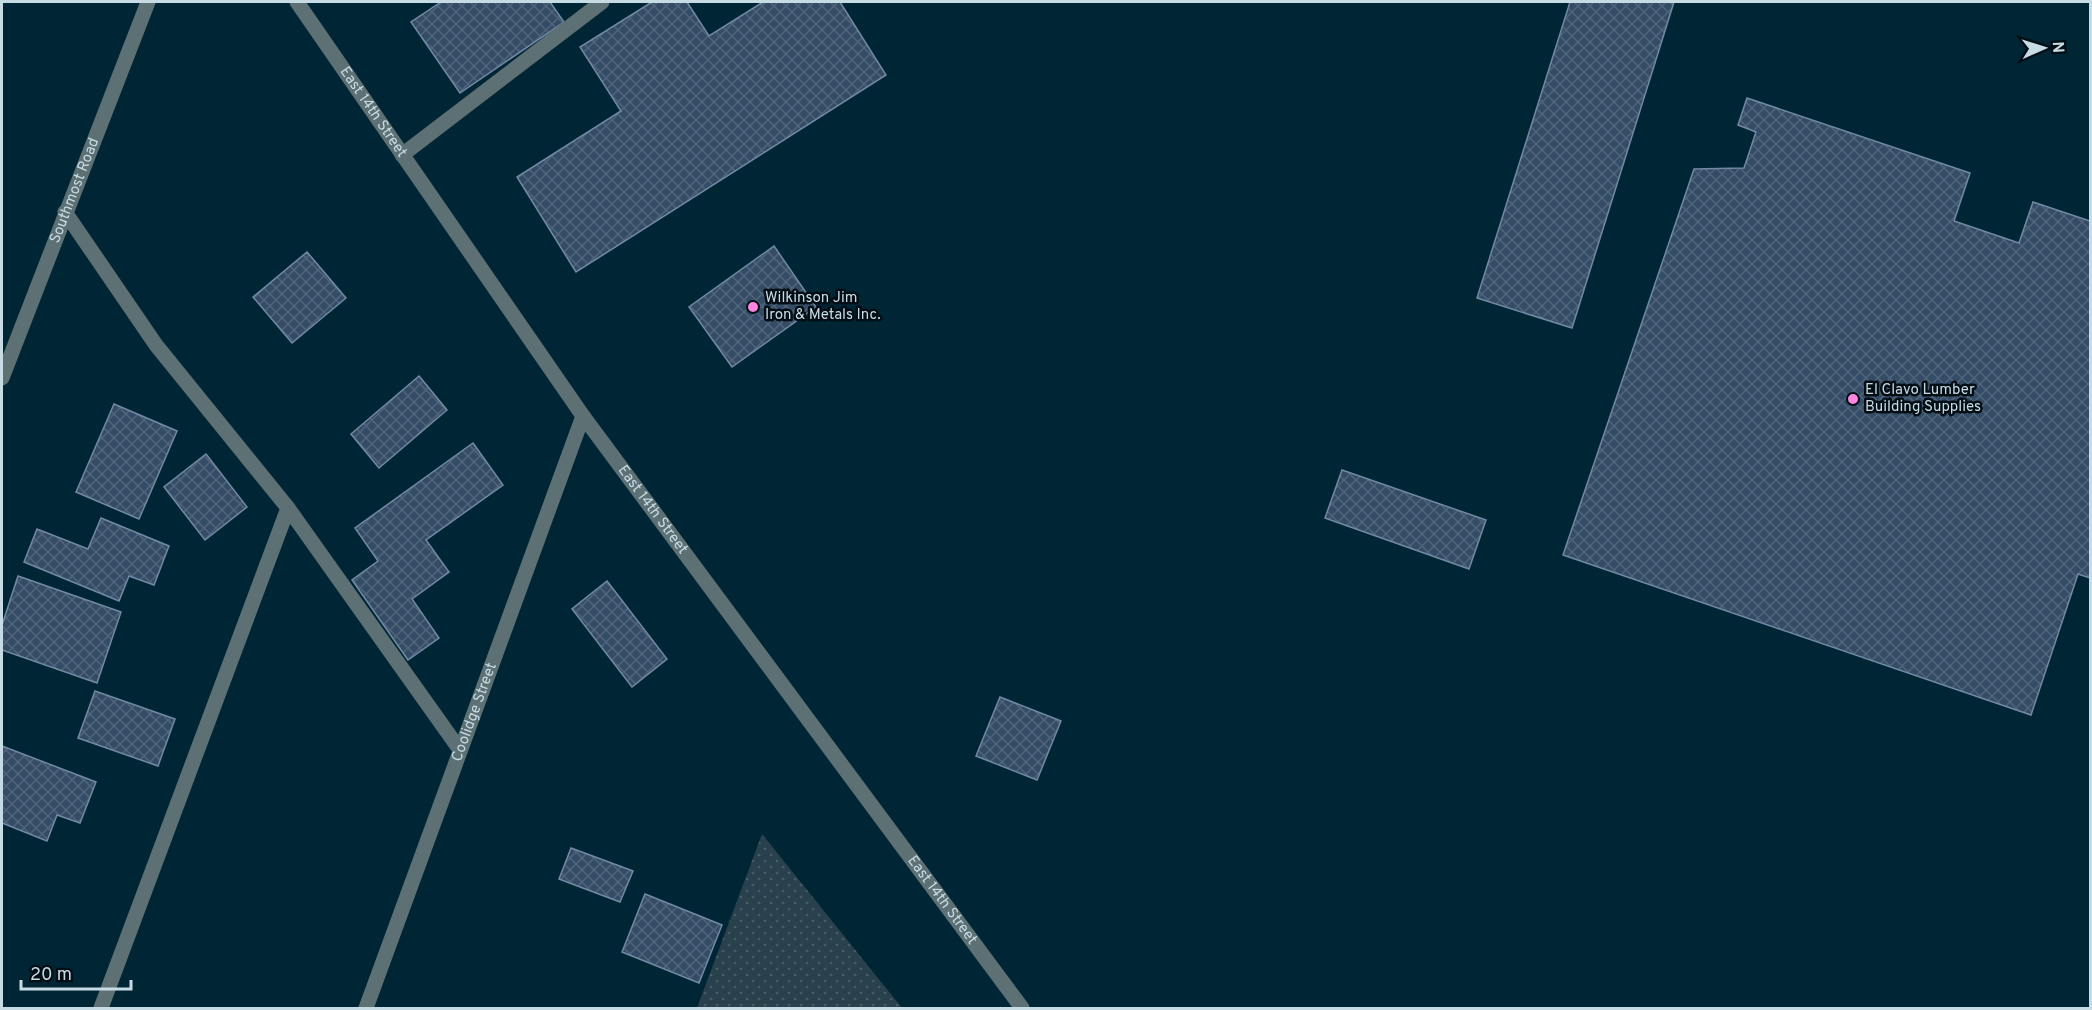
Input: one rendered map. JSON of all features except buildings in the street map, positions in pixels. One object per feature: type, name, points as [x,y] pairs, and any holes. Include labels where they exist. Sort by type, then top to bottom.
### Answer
[{"type":"street","name":"Southmost Road","points":[[2,378],[148,2]]},
{"type":"street","name":"East 14th Street","points":[[297,2],[583,416],[1022,1008]]},
{"type":"street","points":[[402,154],[602,2]]},
{"type":"street","points":[[65,212],[156,345],[288,508],[460,750]]},
{"type":"street","name":"Coolidge Street","points":[[366,1008],[583,416]]},
{"type":"street","points":[[101,1008],[288,508]]},
{"type":"shaded area","points":[[762,834],[902,1008],[697,1008]]},
{"type":"place","name":"Wilkinson Jim Iron & Metals Inc.","points":[[753,307]]},
{"type":"place","name":"El Clavo Lumber Building Supplies","points":[[1853,399]]}]
